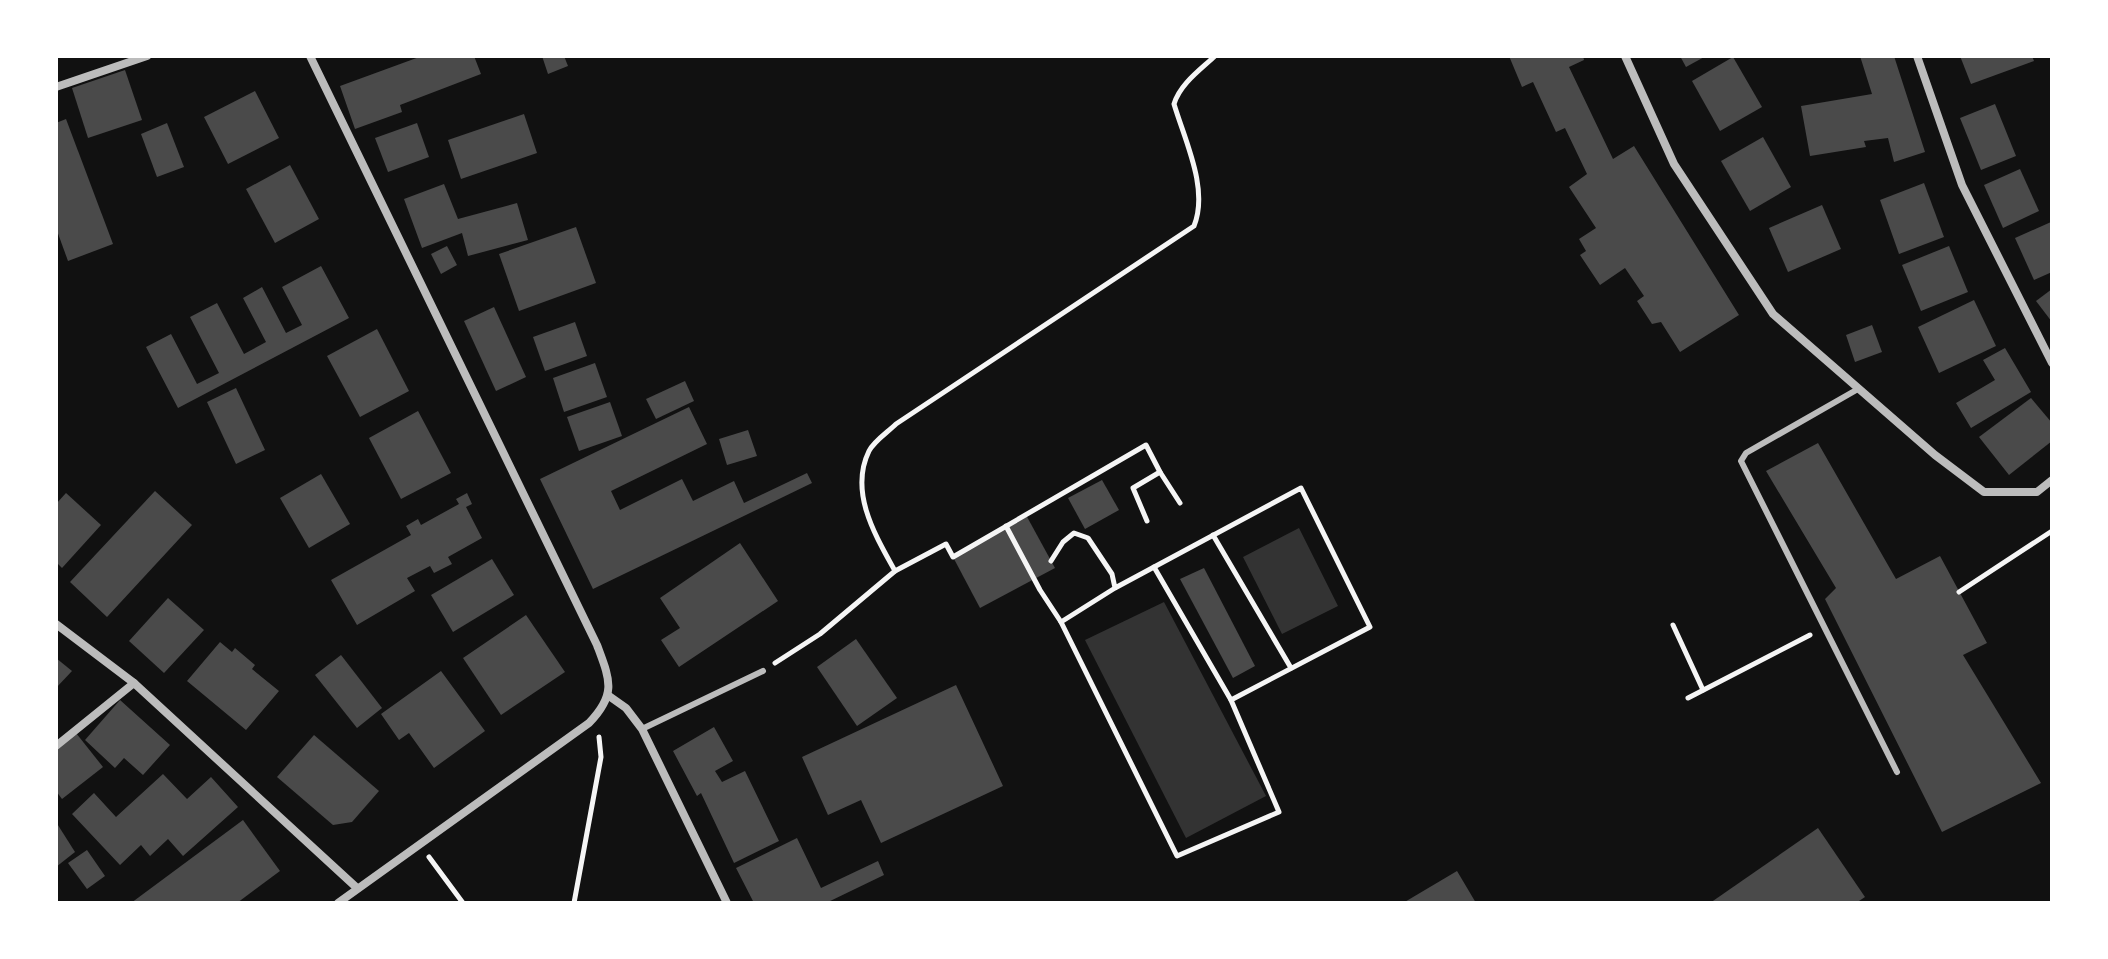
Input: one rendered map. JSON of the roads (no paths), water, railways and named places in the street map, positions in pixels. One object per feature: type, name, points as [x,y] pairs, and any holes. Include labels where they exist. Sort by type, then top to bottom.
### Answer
[{"type":"street","points":[[56,87],[147,56]]},
{"type":"street","points":[[310,56],[597,645],[608,673],[609,696],[601,711],[589,723],[338,903]]},
{"type":"street","points":[[1625,56],[1674,164],[1773,314],[1935,455],[1984,492],[2037,492],[2052,480]]},
{"type":"street","points":[[1917,56],[1962,185],[2052,363]]},
{"type":"street","points":[[56,624],[134,683],[357,888]]},
{"type":"street","points":[[56,746],[134,683]]},
{"type":"street","points":[[609,696],[626,708],[642,729],[727,903]]},
{"type":"lane","points":[[1858,389],[1746,453],[1741,461],[1897,772]]},
{"type":"lane","points":[[642,729],[763,671]]}]
